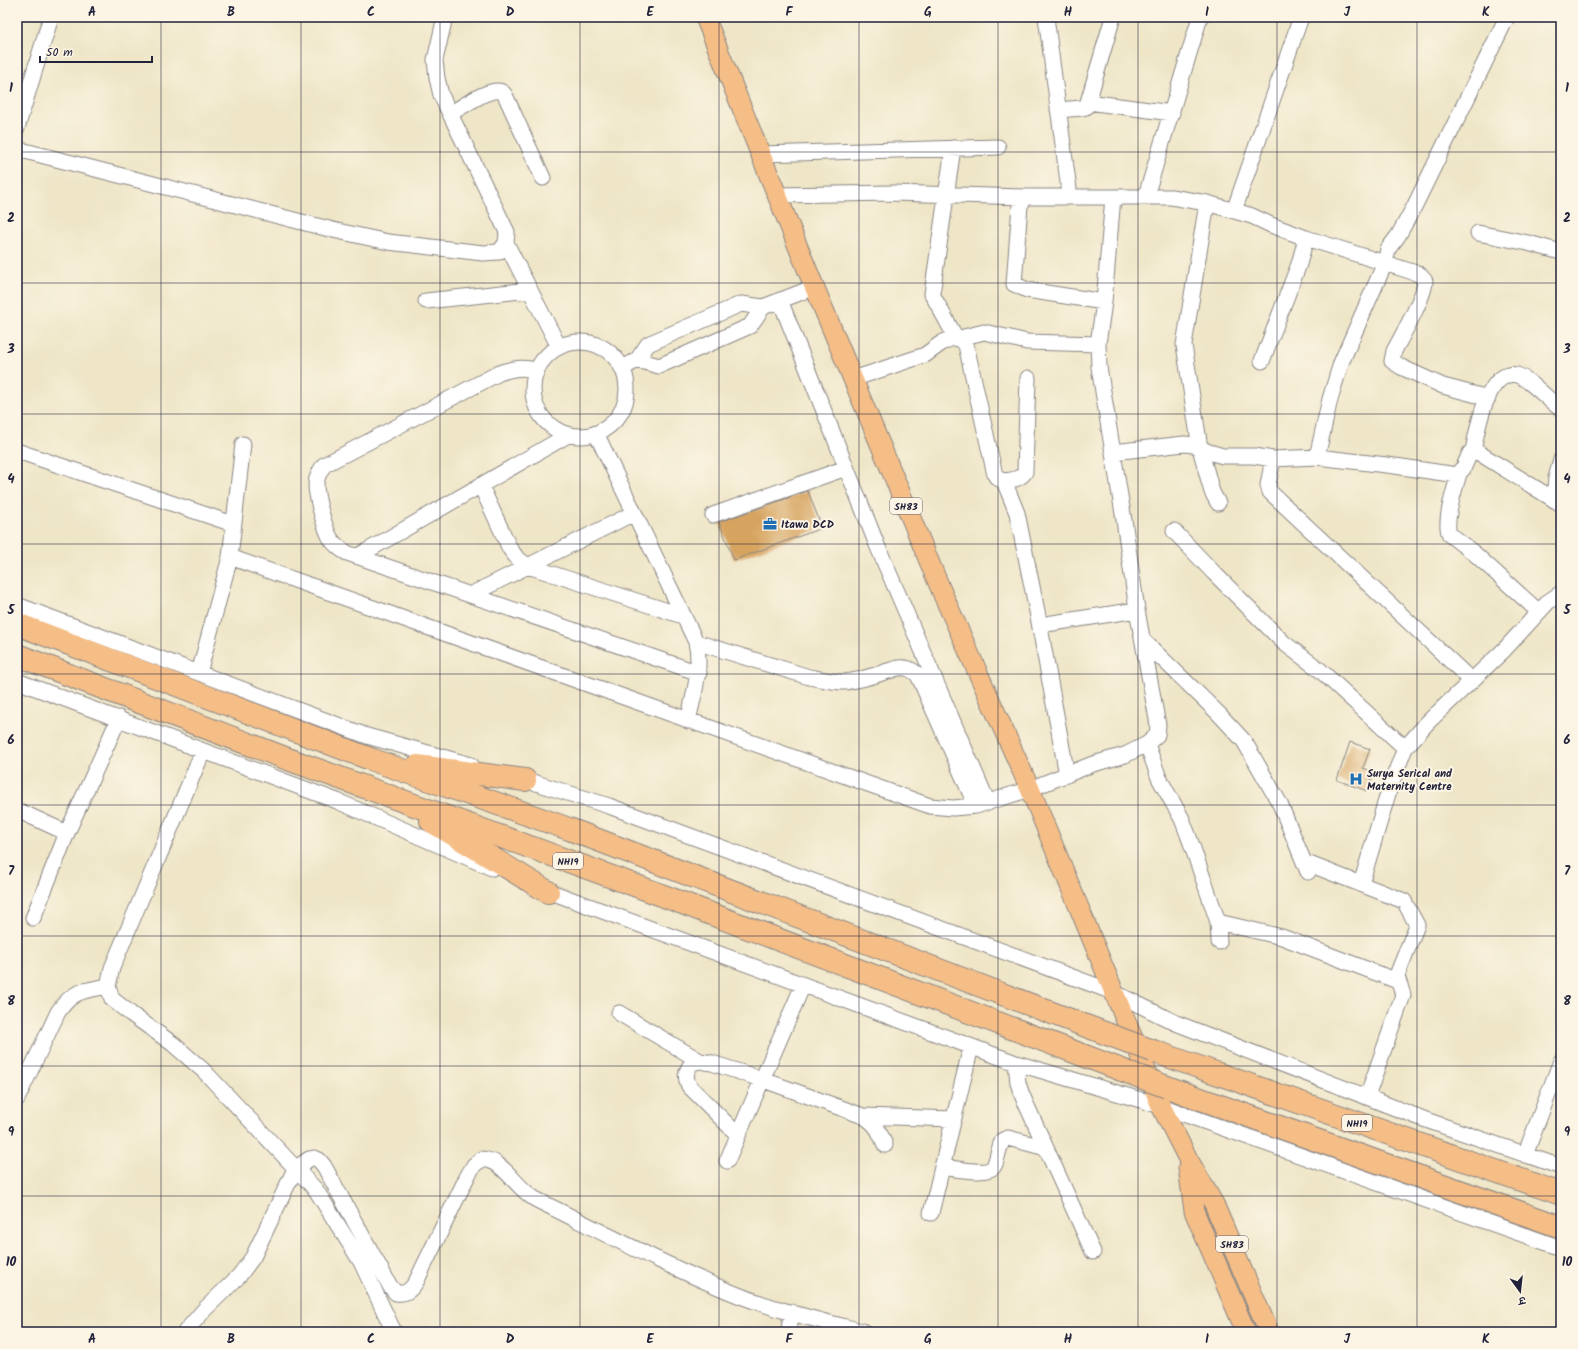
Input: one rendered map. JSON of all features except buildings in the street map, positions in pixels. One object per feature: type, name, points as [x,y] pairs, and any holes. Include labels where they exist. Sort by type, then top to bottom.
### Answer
[{"type":"highway","name":"NH19","points":[[17,624],[372,760],[569,829],[1107,1034],[1561,1194]]},
{"type":"highway","name":"NH19","points":[[17,655],[284,758],[656,893],[1119,1069],[1164,1096],[1561,1227]]},
{"type":"highway","points":[[372,760],[524,780]]},
{"type":"highway","points":[[388,796],[548,892]]},
{"type":"main road","name":"SH83","points":[[704,17],[944,596],[1030,789],[1113,992],[1164,1096],[1188,1159],[1214,1204],[1269,1332]]},
{"type":"main road","name":"SH83","points":[[1188,1159],[1194,1211],[1246,1332]]},
{"type":"street","points":[[17,128],[51,17]]},
{"type":"street","points":[[445,17],[435,60],[441,95],[507,232],[506,243],[559,347]]},
{"type":"street","points":[[1046,17],[1070,198]]},
{"type":"street","points":[[1058,110],[1086,107],[1113,17]]},
{"type":"street","points":[[1146,196],[1200,17]]},
{"type":"street","points":[[1234,210],[1301,17]]},
{"type":"street","points":[[1317,457],[1330,399],[1341,363],[1385,263],[1388,249],[1398,236],[1414,207],[1506,17]]},
{"type":"street","points":[[450,114],[484,94],[495,91],[502,92],[506,97],[543,178]]},
{"type":"street","points":[[1088,102],[1172,113]]},
{"type":"street","points":[[761,154],[998,147]]},
{"type":"street","points":[[954,148],[932,294],[958,338],[966,345],[995,476],[997,479],[1004,481],[1020,477],[1024,474],[1026,468],[1028,378]]},
{"type":"street","points":[[17,149],[332,230],[388,242],[483,253],[499,252],[506,243]]},
{"type":"street","points":[[777,195],[892,193],[1070,198],[1146,196],[1171,197],[1207,203],[1234,210],[1306,238],[1419,274],[1426,281],[1421,297],[1394,351],[1392,361],[1401,367],[1443,386],[1488,398]]},
{"type":"street","points":[[1026,197],[1020,205],[1014,284],[1027,290],[1104,302]]},
{"type":"street","points":[[230,557],[930,806],[953,808],[982,804],[1030,789],[1093,764],[1125,755],[1147,744],[1157,735],[1158,725],[1137,610],[1099,367],[1098,344],[1104,302],[1113,197]]},
{"type":"street","points":[[1207,203],[1184,346],[1200,448],[1212,492],[1218,503]]},
{"type":"street","points":[[1478,233],[1528,243],[1561,252]]},
{"type":"street","points":[[1262,361],[1299,264],[1306,238]]},
{"type":"street","points":[[623,368],[637,360],[648,344],[741,304],[763,306],[815,287]]},
{"type":"street","points":[[426,301],[530,290]]},
{"type":"street","points":[[780,300],[846,468],[982,804]]},
{"type":"street","points":[[637,360],[659,366],[666,363],[750,326],[763,306]]},
{"type":"street","points":[[551,332],[574,342],[591,343],[606,350],[623,368],[627,390],[624,404],[618,416],[608,426],[596,434],[582,436],[568,435],[553,428],[541,417],[534,402],[532,386],[536,370],[545,357],[559,347],[574,342]]},
{"type":"street","points":[[853,379],[925,355],[943,342],[984,332],[1027,342],[1098,344]]},
{"type":"street","points":[[536,370],[522,367],[511,368],[499,373],[324,465],[318,473],[316,484],[324,524],[330,538],[338,547],[347,553],[699,673]]},
{"type":"street","points":[[1539,612],[1475,554],[1450,535],[1447,521],[1459,474],[1463,469],[1470,453],[1473,451],[1477,432],[1488,398],[1492,388],[1500,378],[1509,375],[1517,375],[1561,409]]},
{"type":"street","points":[[596,434],[696,642],[699,656],[699,673],[688,721]]},
{"type":"street","points":[[358,556],[568,435]]},
{"type":"street","points":[[199,673],[230,557],[243,444]]},
{"type":"street","points":[[1113,452],[1184,444],[1194,445],[1209,452],[1223,456],[1254,456],[1273,459],[1317,457],[1395,466],[1452,475],[1459,474]]},
{"type":"street","points":[[17,451],[233,524]]},
{"type":"street","points":[[1473,451],[1558,502]]},
{"type":"street","points":[[1273,459],[1268,485],[1270,492],[1472,681]]},
{"type":"street","points":[[1558,502],[1556,478],[1561,460]]},
{"type":"street","points":[[713,515],[846,468]]},
{"type":"street","points":[[1004,481],[1017,513],[1040,625],[1067,775]]},
{"type":"street","points":[[481,486],[510,548],[517,558],[528,566],[683,616]]},
{"type":"street","points":[[470,594],[634,513]]},
{"type":"street","points":[[1174,531],[1212,572],[1284,643],[1320,670],[1405,748]]},
{"type":"street","points":[[1361,884],[1390,787],[1405,748],[1422,728],[1504,650],[1549,602],[1561,593]]},
{"type":"street","points":[[17,605],[367,736],[524,780],[609,806],[1113,992],[1176,1023],[1426,1120],[1561,1168]]},
{"type":"street","points":[[1040,625],[1137,610]]},
{"type":"street","points":[[1142,639],[1219,714],[1244,741],[1280,804],[1306,868],[1361,884],[1404,900],[1417,925],[1395,980],[1282,937],[1218,922]]},
{"type":"street","points":[[696,642],[809,677],[828,681],[855,681],[898,668],[911,670],[918,675],[982,804]]},
{"type":"street","points":[[17,681],[337,801],[548,892],[1016,1063],[1164,1096],[1561,1248]]},
{"type":"street","points":[[33,918],[67,833],[118,718]]},
{"type":"street","points":[[1147,744],[1159,778],[1182,819],[1190,840],[1218,922],[1219,942]]},
{"type":"street","points":[[203,751],[112,968],[108,986],[112,999],[130,1014],[173,1044],[204,1071],[301,1164],[361,1262],[394,1332]]},
{"type":"street","points":[[17,810],[67,833]]},
{"type":"street","points":[[1367,1097],[1403,995],[1397,976]]},
{"type":"street","points":[[727,1161],[761,1079],[803,985]]},
{"type":"street","points":[[17,1099],[58,1012],[65,1001],[80,991],[108,986]]},
{"type":"street","points":[[619,1013],[700,1061],[712,1063],[761,1079],[863,1116],[872,1121],[878,1128],[884,1145]]},
{"type":"street","points":[[932,1213],[971,1047]]},
{"type":"street","points":[[700,1061],[692,1063],[687,1070],[685,1078],[689,1086],[738,1135]]},
{"type":"street","points":[[1525,1155],[1561,1061]]},
{"type":"street","points":[[1016,1063],[1018,1083],[1022,1095],[1093,1252]]},
{"type":"street","points":[[863,1116],[954,1120]]},
{"type":"street","points":[[942,1166],[988,1171],[994,1167],[1000,1144],[1003,1140],[1008,1138],[1046,1148]]},
{"type":"street","points":[[185,1332],[204,1310],[240,1276],[253,1257],[301,1164],[314,1158],[319,1160],[324,1166],[390,1286],[396,1293],[404,1294],[413,1286],[468,1175],[474,1165],[482,1159],[489,1160],[497,1164],[519,1187],[535,1199],[677,1269],[739,1295],[791,1312],[865,1332]]},
{"type":"street","points":[[789,1332],[791,1312]]},
{"type":"place","name":"Itawa DCD","points":[[770,524]]},
{"type":"place","name":"Surya Serical and Maternity Centre","points":[[1356,779]]}]
